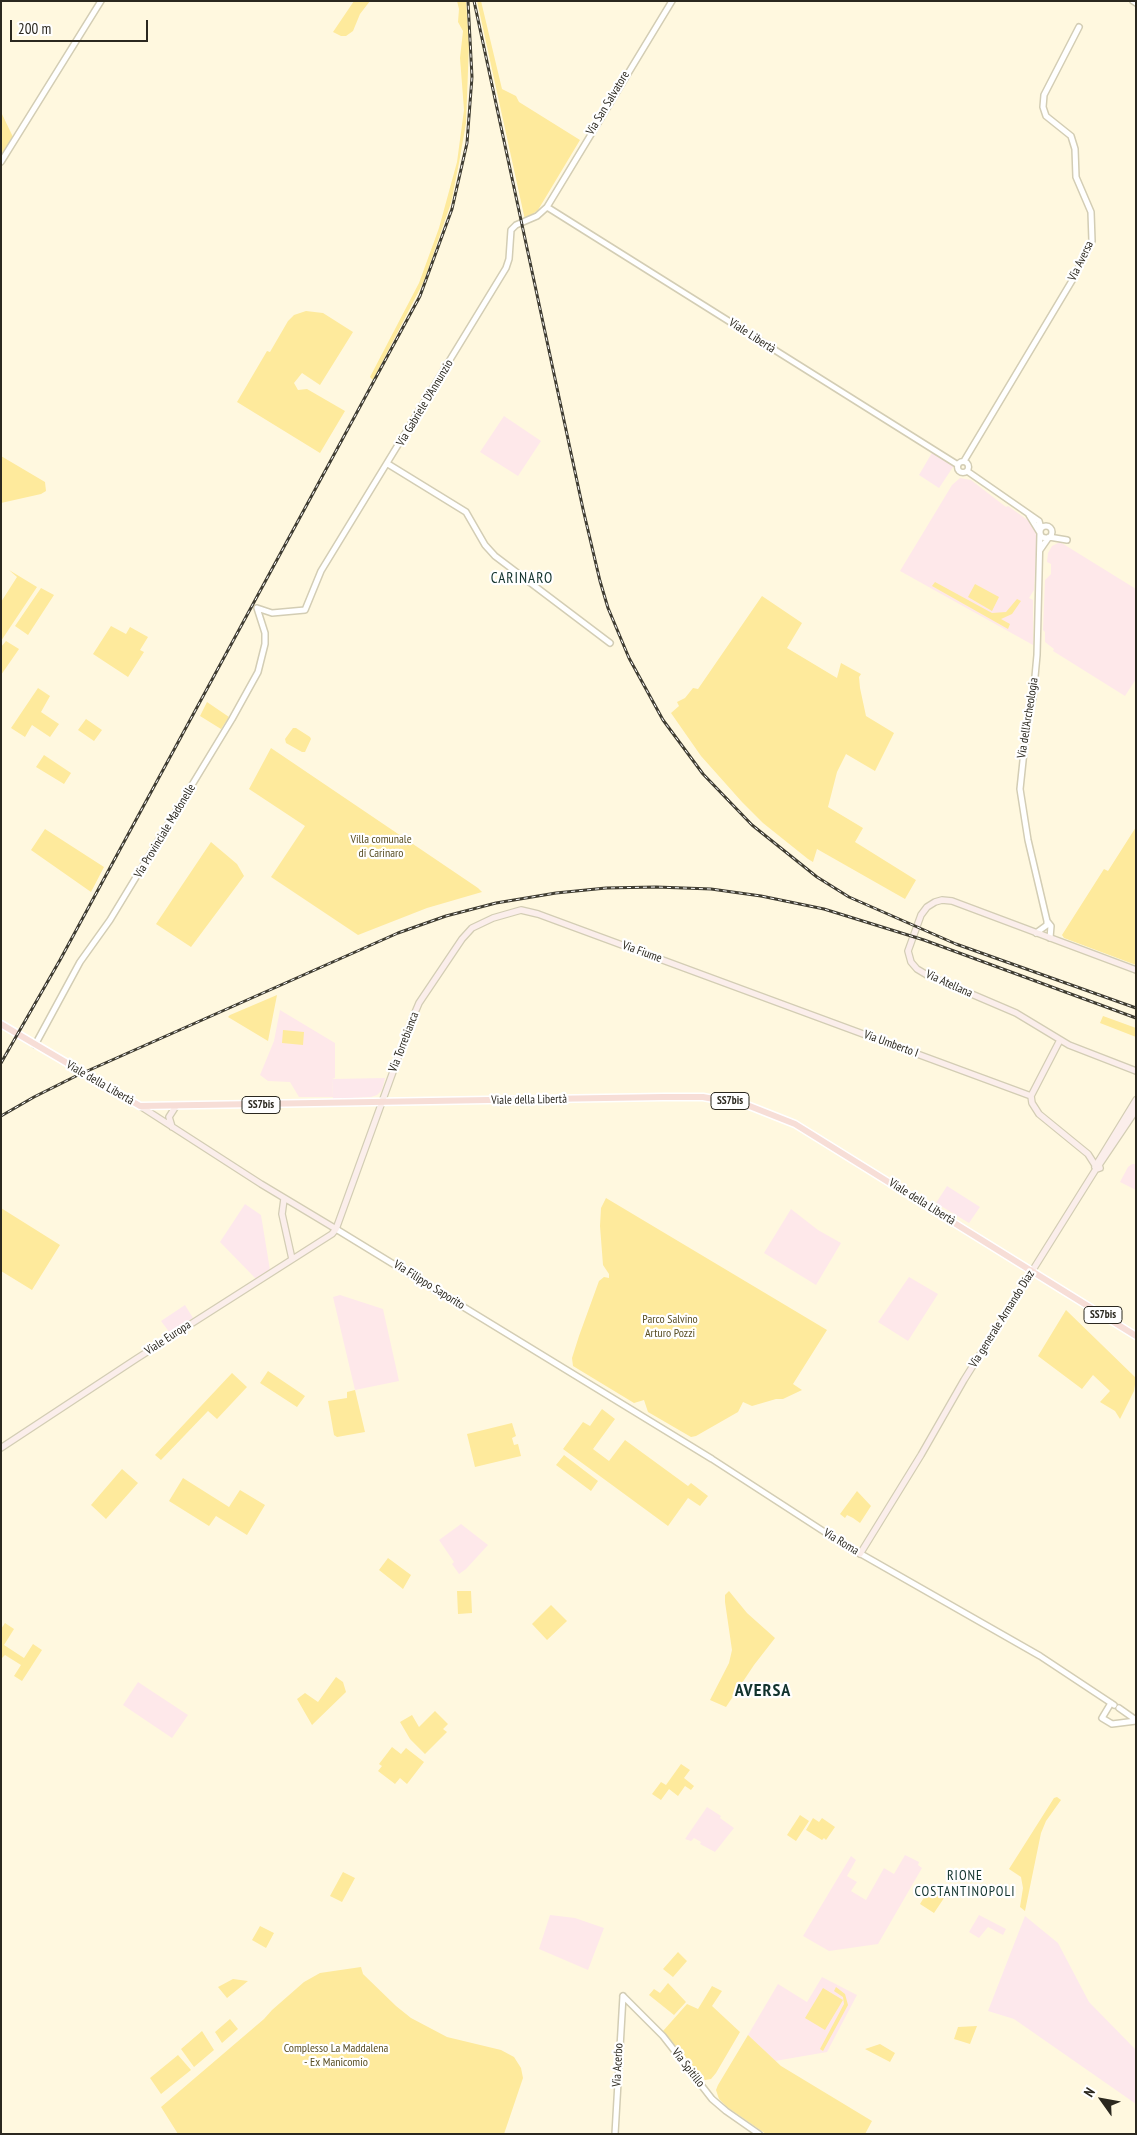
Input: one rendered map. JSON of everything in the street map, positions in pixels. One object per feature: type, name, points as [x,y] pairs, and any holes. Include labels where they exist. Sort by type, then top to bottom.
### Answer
[{"type":"main road","name":"Via Atellana","points":[[1136,970],[952,901],[935,902],[927,908],[919,922],[908,951],[917,969],[1016,1013],[1060,1040],[1136,1071]]},
{"type":"main road","name":"Via Torrebianca","points":[[336,1229],[419,1003],[462,939],[472,928],[493,918],[521,910],[533,912]]},
{"type":"main road","name":"Via Fiume","points":[[533,912],[750,993]]},
{"type":"main road","name":"Via Umberto I","points":[[750,993],[879,1038],[1031,1096]]},
{"type":"main road","name":"Viale della Libertà","points":[[1,1024],[140,1106],[684,1097],[725,1100],[747,1105],[771,1113],[800,1127],[1033,1271]]},
{"type":"main road","points":[[1060,1040],[1031,1096],[1032,1103],[1039,1114],[1088,1154],[1097,1165]]},
{"type":"main road","points":[[1097,1165],[1102,1153],[1136,1100]]},
{"type":"main road","name":"Via Filippo Saporito","points":[[140,1106],[284,1199],[336,1229]]},
{"type":"main road","points":[[172,1127],[170,1116],[176,1106]]},
{"type":"main road","points":[[1097,1165],[1136,1110]]},
{"type":"main road","name":"Via generale Armando Diaz","points":[[860,1554],[912,1470],[964,1380],[1097,1165]]},
{"type":"main road","points":[[284,1199],[282,1214],[292,1259]]},
{"type":"main road","name":"Viale Europa","points":[[1,1448],[332,1234],[336,1229]]},
{"type":"main road","name":"SS7bis","points":[[1033,1271],[1136,1336]]},
{"type":"street","points":[[1,162],[101,1]]},
{"type":"street","name":"Via San Salvatore","points":[[546,207],[672,1]]},
{"type":"street","name":"Via Aversa","points":[[964,461],[1073,279],[1092,241],[1091,212],[1076,177],[1075,149],[1071,136],[1046,116],[1043,107],[1044,95],[1079,27]]},
{"type":"street","name":"Via Gabriele D'Annunzio","points":[[257,608],[272,613],[305,610],[321,571],[506,268],[509,259],[511,230],[516,225],[537,216],[546,207]]},
{"type":"street","name":"Viale Libertà","points":[[546,207],[958,465],[960,471],[967,471]]},
{"type":"street","points":[[958,465],[964,461],[968,465],[967,471],[1039,521],[1043,537],[1068,540]]},
{"type":"street","points":[[388,464],[466,512],[485,545],[495,556],[610,643]]},
{"type":"street","points":[[1040,550],[1049,537],[1051,530],[1047,526],[1041,531]]},
{"type":"street","name":"Via dell'Archeologia","points":[[1041,531],[1037,601],[1037,655],[1020,789],[1022,808],[1048,924],[1047,937]]},
{"type":"street","name":"Via Provinciale Madonelle","points":[[35,1045],[80,962],[115,913],[232,719],[258,672],[265,644],[265,633],[257,608]]},
{"type":"street","points":[[1036,932],[1048,924],[1058,940]]},
{"type":"street","name":"Via Filippo Saporito","points":[[336,1229],[572,1373]]},
{"type":"street","name":"Via Roma","points":[[572,1373],[712,1458],[881,1567],[1040,1656],[1136,1721]]},
{"type":"street","name":"Via Roma","points":[[1114,1706],[1102,1718],[1112,1724],[1136,1721]]},
{"type":"street","name":"Via Acerbo","points":[[615,2134],[623,1996]]},
{"type":"street","name":"Via Spitillo","points":[[623,1996],[663,2036],[712,2099],[759,2134]]},
{"type":"shaded area","points":[[504,416],[541,441],[518,476],[480,452]]},
{"type":"shaded area","points":[[933,451],[955,464],[939,488],[919,475]]},
{"type":"shaded area","points":[[960,478],[971,480],[1006,507],[1008,506],[1029,521],[1035,530],[1037,537],[1034,590],[1029,598],[1033,600],[1033,645],[900,571],[952,485]]},
{"type":"shaded area","points":[[1060,542],[1136,589],[1136,679],[1125,696],[1053,651],[1054,649],[1045,642],[1045,632],[1043,630],[1045,580],[1051,574],[1051,564],[1047,562],[1048,553],[1052,546]]},
{"type":"shaded area","points":[[280,1010],[335,1043],[335,1078],[332,1079],[333,1097],[299,1097],[290,1082],[268,1081],[260,1075],[274,1041]]},
{"type":"shaded area","points":[[385,1078],[382,1090],[377,1095],[333,1099],[332,1079]]},
{"type":"shaded area","points":[[1136,1164],[1136,1190],[1120,1182],[1128,1167]]},
{"type":"shaded area","points":[[947,1186],[980,1207],[969,1223],[936,1203]]},
{"type":"shaded area","points":[[245,1204],[261,1215],[270,1270],[256,1279],[220,1242]]},
{"type":"shaded area","points":[[791,1209],[818,1230],[841,1243],[816,1285],[764,1253]]},
{"type":"shaded area","points":[[909,1277],[938,1294],[908,1341],[878,1322]]},
{"type":"shaded area","points":[[340,1295],[383,1309],[399,1381],[355,1390],[333,1297]]},
{"type":"shaded area","points":[[185,1305],[193,1318],[170,1333],[161,1321]]},
{"type":"shaded area","points":[[461,1524],[488,1545],[459,1574],[452,1564],[454,1562],[439,1540]]},
{"type":"shaded area","points":[[138,1682],[188,1715],[172,1738],[123,1705]]},
{"type":"shaded area","points":[[707,1807],[734,1828],[715,1852],[700,1844],[701,1842],[694,1838],[691,1841],[685,1839]]},
{"type":"shaded area","points":[[905,1855],[919,1862],[918,1865],[922,1868],[878,1944],[829,1951],[803,1936],[851,1856],[856,1860],[847,1876],[857,1882],[851,1891],[866,1900],[884,1868],[894,1874]]},
{"type":"shaded area","points":[[550,1915],[575,1918],[604,1928],[588,1970],[539,1949]]},
{"type":"shaded area","points":[[979,1915],[1006,1929],[1003,1935],[988,1927],[979,1938],[969,1932]]},
{"type":"shaded area","points":[[1025,1916],[1058,1943],[1089,2002],[1136,2050],[1136,2104],[1014,2019],[988,2011]]},
{"type":"shaded area","points":[[822,1977],[857,1995],[827,2052],[775,2061],[748,2035],[778,1984],[807,2002]]},
{"type":"green space","points":[[354,1],[370,1],[360,14],[353,31],[346,36],[333,32]]},
{"type":"green space","points":[[457,1],[466,1],[469,45],[466,123],[451,203],[424,281],[373,380],[370,377],[419,283],[439,228],[457,162],[464,110],[460,58],[463,31],[458,22],[459,9]]},
{"type":"green space","points":[[477,1],[481,1],[502,89],[516,96],[519,102],[580,140],[538,210],[525,220]]},
{"type":"green space","points":[[1,112],[13,137],[1,156]]},
{"type":"green space","points":[[306,311],[323,313],[353,332],[320,385],[302,373],[294,383],[298,390],[307,389],[345,411],[320,453],[237,402],[267,351],[270,352],[288,321],[294,315]]},
{"type":"green space","points":[[1,456],[45,482],[46,491],[41,494],[1,503]]},
{"type":"green space","points":[[9,570],[37,587],[1,641],[1,602],[17,577]]},
{"type":"green space","points":[[935,582],[992,613],[1006,612],[1017,599],[1021,601],[1012,614],[1001,619],[1010,624],[1008,629],[932,586]]},
{"type":"green space","points":[[975,584],[999,597],[992,611],[968,597]]},
{"type":"green space","points":[[41,588],[54,595],[28,635],[15,626]]},
{"type":"green space","points":[[762,596],[802,623],[787,648],[837,678],[841,663],[861,674],[859,677],[860,688],[866,716],[894,733],[875,771],[846,754],[837,772],[828,807],[863,828],[855,842],[916,880],[905,899],[817,849],[813,862],[808,859],[763,823],[742,802],[701,756],[671,713],[679,706],[677,702],[685,698],[693,688],[698,689]]},
{"type":"green space","points":[[111,626],[126,634],[130,627],[148,637],[140,650],[144,652],[128,677],[93,654]]},
{"type":"green space","points":[[6,641],[19,649],[1,675],[1,647]]},
{"type":"green space","points":[[38,688],[50,696],[41,712],[59,724],[50,737],[32,725],[25,737],[11,728]]},
{"type":"green space","points":[[207,702],[229,717],[221,729],[200,716]]},
{"type":"green space","points":[[86,719],[102,730],[94,741],[78,730]]},
{"type":"green space","points":[[293,728],[296,728],[311,739],[305,752],[286,743],[285,739]]},
{"type":"green space","name":"Villa comunale di Carinaro","points":[[271,748],[482,892],[427,908],[358,935],[271,877],[305,826],[249,789]]},
{"type":"green space","points":[[44,755],[71,773],[64,784],[36,767]]},
{"type":"green space","points":[[1136,827],[1136,965],[1064,938],[1062,935],[1104,869],[1108,871]]},
{"type":"green space","points":[[45,829],[104,867],[91,892],[31,850]]},
{"type":"green space","points":[[211,842],[237,864],[244,876],[191,947],[156,924]]},
{"type":"green space","points":[[277,995],[268,1041],[228,1017],[230,1015]]},
{"type":"green space","points":[[1103,1016],[1136,1028],[1136,1037],[1100,1023]]},
{"type":"green space","points":[[283,1030],[304,1032],[303,1045],[282,1043]]},
{"type":"green space","name":"Parco Salvino Arturo Pozzi","points":[[606,1198],[827,1330],[793,1384],[802,1390],[783,1399],[776,1399],[752,1406],[743,1402],[738,1412],[691,1437],[648,1412],[644,1400],[634,1403],[573,1366],[572,1358],[599,1281],[604,1277],[609,1278],[609,1274],[603,1265],[600,1226],[601,1208]]},
{"type":"green space","points":[[1,1208],[60,1245],[32,1290],[1,1271]]},
{"type":"green space","points":[[1066,1310],[1136,1378],[1134,1391],[1120,1419],[1115,1411],[1100,1402],[1110,1391],[1093,1375],[1082,1389],[1038,1356]]},
{"type":"green space","points":[[268,1371],[305,1396],[297,1407],[260,1383]]},
{"type":"green space","points":[[232,1373],[247,1387],[217,1419],[208,1411],[161,1460],[155,1455]]},
{"type":"green space","points":[[355,1390],[365,1432],[337,1437],[334,1435],[328,1401],[347,1398],[347,1392]]},
{"type":"green space","points":[[602,1409],[615,1419],[593,1449],[609,1461],[625,1440],[688,1486],[691,1483],[708,1496],[700,1506],[688,1498],[668,1526],[563,1449],[583,1422],[590,1426]]},
{"type":"green space","points":[[512,1423],[516,1436],[512,1438],[514,1445],[518,1444],[521,1456],[475,1467],[467,1434]]},
{"type":"green space","points":[[564,1455],[598,1481],[591,1491],[556,1465]]},
{"type":"green space","points":[[122,1469],[138,1483],[106,1519],[91,1505]]},
{"type":"green space","points":[[183,1478],[229,1507],[240,1490],[265,1505],[247,1535],[216,1516],[209,1526],[169,1501]]},
{"type":"green space","points":[[857,1491],[871,1506],[860,1523],[847,1515],[845,1518],[840,1514]]},
{"type":"green space","points":[[388,1558],[411,1575],[403,1589],[379,1570]]},
{"type":"green space","points":[[457,1591],[471,1591],[472,1613],[458,1614]]},
{"type":"green space","points":[[729,1591],[747,1613],[775,1638],[726,1707],[710,1700],[729,1663],[732,1650],[725,1602],[725,1595]]},
{"type":"green space","points":[[551,1605],[567,1621],[547,1640],[532,1624]]},
{"type":"green space","points":[[5,1623],[14,1629],[4,1645],[24,1658],[33,1644],[42,1650],[22,1681],[14,1676],[21,1665],[5,1655],[1,1659],[1,1629]]},
{"type":"green space","points":[[336,1677],[343,1682],[346,1692],[312,1725],[297,1699],[305,1693],[318,1702]]},
{"type":"green space","points":[[435,1711],[448,1724],[443,1729],[447,1732],[425,1754],[410,1739],[400,1722],[412,1715],[419,1727]]},
{"type":"green space","points":[[392,1747],[401,1754],[406,1748],[424,1762],[407,1784],[400,1778],[395,1784],[378,1771],[382,1766],[379,1764]]},
{"type":"green space","points":[[681,1764],[690,1770],[684,1778],[694,1786],[691,1790],[685,1786],[678,1796],[669,1789],[661,1800],[652,1794],[661,1782],[666,1785]]},
{"type":"green space","points":[[1057,1797],[1061,1800],[1046,1821],[1041,1833],[1025,1911],[1020,1907],[1023,1888],[1021,1877],[1009,1869],[1054,1798]]},
{"type":"green space","points":[[800,1815],[809,1821],[796,1841],[787,1835]]},
{"type":"green space","points":[[813,1818],[819,1822],[822,1818],[835,1827],[826,1840],[824,1838],[822,1840],[806,1830]]},
{"type":"green space","points":[[343,1872],[355,1878],[342,1902],[330,1896]]},
{"type":"green space","points":[[931,1886],[946,1895],[934,1913],[920,1904]]},
{"type":"green space","points":[[260,1926],[274,1933],[266,1948],[252,1940]]},
{"type":"green space","points":[[678,1952],[687,1961],[673,1977],[663,1969]]},
{"type":"green space","name":"Complesso La Maddalena - Ex Manicomio","points":[[361,1967],[363,1974],[411,2018],[447,2037],[501,2050],[514,2057],[521,2068],[523,2078],[504,2134],[178,2134],[161,2107],[264,2019],[304,1982],[320,1973]]},
{"type":"green space","points":[[233,1979],[248,1981],[227,1998],[218,1987]]},
{"type":"green space","points":[[668,1983],[686,2002],[674,2015],[649,1995],[654,1989],[660,1993]]},
{"type":"green space","points":[[712,1986],[722,1991],[712,2006],[740,2032],[716,2073],[711,2079],[705,2080],[663,2031],[687,2004],[698,2009]]},
{"type":"green space","points":[[836,1987],[845,1994],[848,2005],[823,2051],[820,2049],[844,2004],[843,1997],[834,1991]]},
{"type":"green space","points":[[823,1988],[843,2000],[825,2030],[805,2018]]},
{"type":"green space","points":[[230,2019],[238,2029],[222,2043],[215,2032]]},
{"type":"green space","points":[[977,2026],[970,2044],[954,2039],[958,2027]]},
{"type":"green space","points":[[202,2031],[214,2050],[194,2067],[181,2049]]},
{"type":"green space","points":[[748,2035],[781,2066],[872,2121],[865,2134],[766,2134],[727,2107],[719,2099],[716,2090]]},
{"type":"green space","points":[[880,2044],[895,2053],[890,2062],[865,2049]]},
{"type":"green space","points":[[178,2055],[191,2070],[161,2094],[150,2078]]},
{"type":"railway","points":[[1,1063],[60,960],[420,296],[452,209],[467,143],[472,77],[468,1]]},
{"type":"railway","points":[[474,1],[600,581],[608,608],[629,658],[663,720],[703,774],[752,825],[817,877],[849,897],[956,944],[1136,1008]]},
{"type":"railway","points":[[1,1116],[76,1076],[398,933],[446,916],[496,903],[556,893],[606,888],[711,889],[761,896],[824,909],[924,940],[1136,1018]]},
{"type":"district","name":"CARINARO","points":[[522,579]]},
{"type":"district","name":"AVERSA","points":[[763,1691]]},
{"type":"district","name":"RIONE COSTANTINOPOLI","points":[[965,1884]]}]
